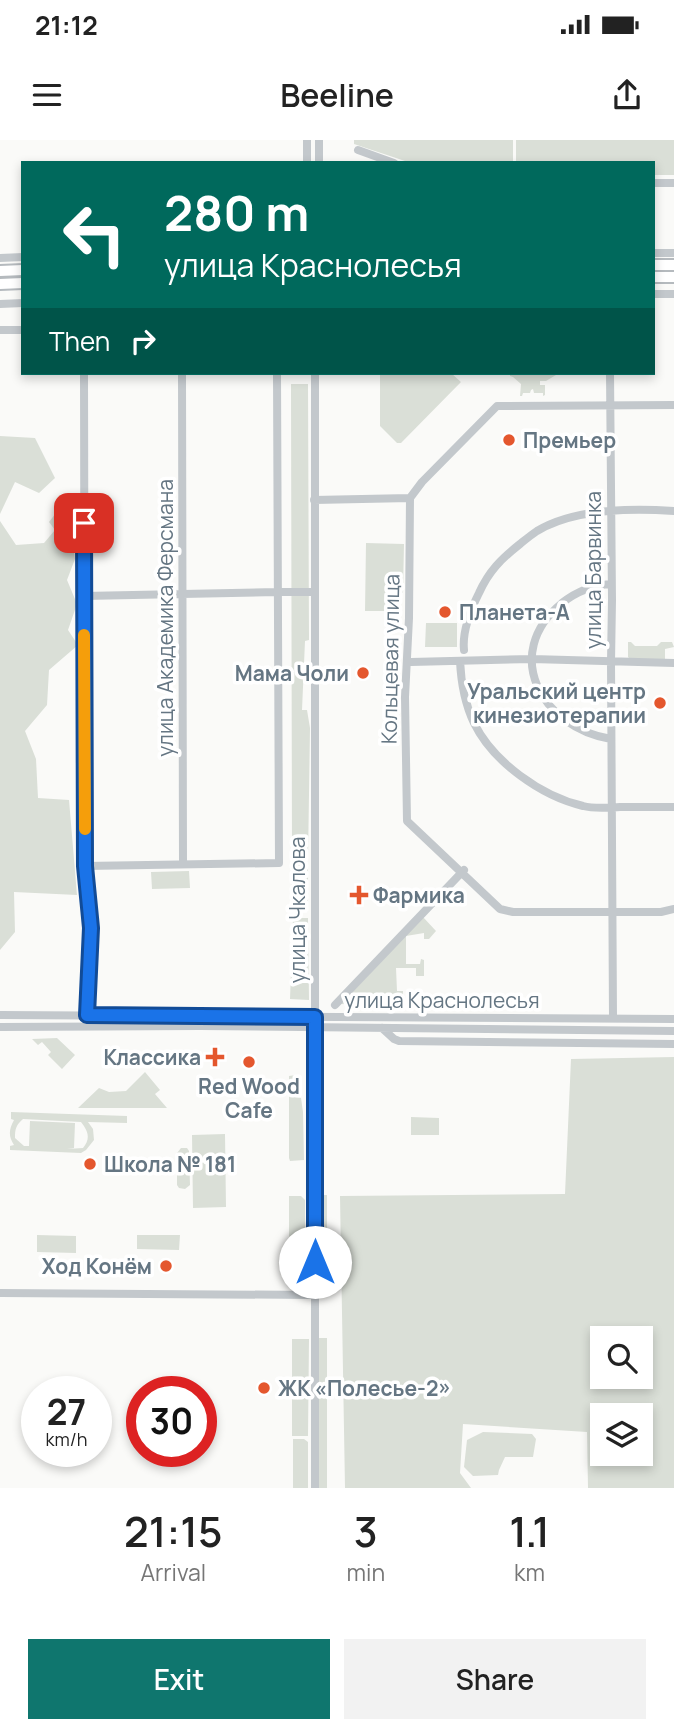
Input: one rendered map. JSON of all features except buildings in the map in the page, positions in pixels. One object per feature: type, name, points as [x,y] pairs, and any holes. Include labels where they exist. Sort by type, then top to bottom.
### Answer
[{"type":"main road","points":[[655,265],[674,265]]},
{"type":"main road","points":[[0,271],[21,270]]},
{"type":"main road","points":[[655,277],[674,277]]},
{"type":"main road","points":[[0,284],[21,283]]},
{"type":"street","points":[[307,140],[307,161]]},
{"type":"street","points":[[319,140],[319,161]]},
{"type":"street","points":[[358,150],[388,161]]},
{"type":"street","points":[[655,183],[674,183]]},
{"type":"street","points":[[655,253],[674,253]]},
{"type":"street","points":[[0,258],[21,257]]},
{"type":"street","points":[[655,294],[674,294]]},
{"type":"street","points":[[0,304],[21,303]]},
{"type":"street","points":[[0,330],[21,330]]},
{"type":"street","points":[[84,375],[85,866],[91,928],[87,1015]]},
{"type":"street","name":"улица Академика Ферсмана","points":[[182,375],[183,863]]},
{"type":"street","name":"улица Чкалова","points":[[183,863],[279,863],[277,375]]},
{"type":"street","name":"улица Чкалова","points":[[315,375],[315,1488]]},
{"type":"street","name":"улица Барвинка","points":[[610,375],[613,1018]]},
{"type":"street","points":[[314,500],[410,498],[422,482],[497,406],[674,405]]},
{"type":"street","name":"Кольцевая улица","points":[[410,498],[405,697],[407,821],[463,871],[500,909],[513,912],[662,912],[674,909]]},
{"type":"street","points":[[464,650],[463,642],[472,606],[485,580],[500,559],[538,531],[563,519],[588,513],[652,509],[674,511]]},
{"type":"street","points":[[611,584],[597,584],[568,598],[554,610],[544,621],[532,654],[537,687],[559,716],[597,737],[611,739]]},
{"type":"street","points":[[84,596],[314,592]]},
{"type":"street","points":[[411,662],[533,659],[674,663]]},
{"type":"street","points":[[460,661],[460,677],[474,724],[488,746],[537,787],[584,806],[674,807]]},
{"type":"street","points":[[85,866],[183,863]]},
{"type":"street","points":[[335,1005],[463,871]]},
{"type":"street","name":"улица Краснолесья","points":[[0,1014],[674,1019]]},
{"type":"street","points":[[22,1015],[22,1027]]},
{"type":"street","name":"улица Краснолесья","points":[[0,1027],[674,1031]]},
{"type":"street","name":"улица Краснолесья","points":[[382,1028],[399,1041],[674,1044]]},
{"type":"street","points":[[0,1293],[315,1295]]},
{"type":"shaded area","points":[[354,140],[513,140],[513,161],[405,161],[354,144]]},
{"type":"shaded area","points":[[516,140],[674,140],[674,175],[655,175],[655,161],[516,161]]},
{"type":"shaded area","points":[[380,375],[453,375],[461,382],[401,443],[397,443],[380,426]]},
{"type":"shaded area","points":[[556,375],[546,381],[540,381],[540,385],[545,385],[543,396],[543,393],[534,393],[533,389],[520,396],[521,384],[510,376]]},
{"type":"shaded area","points":[[291,384],[308,384],[309,640],[305,641],[302,710],[307,710],[310,728],[308,860],[292,859]]},
{"type":"shaded area","points":[[0,436],[35,438],[55,478],[39,493],[15,482],[0,514]]},
{"type":"shaded area","points":[[59,509],[67,513],[75,559],[67,580],[77,604],[68,630],[78,645],[49,670],[47,705],[25,731],[36,759],[38,798],[69,800],[77,895],[14,892],[15,932],[0,950],[0,521],[16,545],[44,543],[55,530],[49,522]]},
{"type":"shaded area","points":[[366,543],[404,544],[403,593],[391,593],[390,611],[365,611]]},
{"type":"shaded area","points":[[426,623],[457,623],[457,647],[425,647]]},
{"type":"shaded area","points":[[628,642],[635,646],[657,646],[661,642],[672,642],[674,647],[665,649],[665,660],[630,659]]},
{"type":"shaded area","points":[[291,865],[308,865],[308,912],[291,912]]},
{"type":"shaded area","points":[[189,871],[190,888],[152,889],[151,872]]},
{"type":"shaded area","points":[[423,917],[436,931],[429,939],[424,939],[424,933],[406,936],[406,964],[420,964],[421,959],[424,960],[424,976],[416,976],[416,968],[396,968],[397,991],[403,991],[403,998],[369,997],[368,1005],[341,1004]]},
{"type":"shaded area","points":[[293,918],[308,918],[309,1000],[290,999]]},
{"type":"shaded area","points":[[57,1038],[75,1055],[62,1069],[48,1055],[51,1052],[42,1042],[38,1045],[32,1039]]},
{"type":"shaded area","points":[[674,1057],[674,1488],[588,1488],[587,1432],[463,1424],[460,1473],[471,1488],[345,1488],[340,1196],[565,1194],[571,1059]]},
{"type":"shaded area","points":[[145,1072],[160,1090],[155,1094],[167,1108],[78,1108],[99,1088],[109,1092],[126,1091]]},
{"type":"shaded area","points":[[296,1075],[297,1097],[301,1098],[303,1112],[304,1160],[290,1161],[289,1076]]},
{"type":"shaded area","points":[[11,1112],[127,1116],[127,1123],[88,1122],[93,1129],[94,1140],[81,1153],[10,1150],[10,1146],[14,1145],[10,1132],[14,1120],[11,1119]],"holes":[[[23,1119],[81,1122],[88,1135],[83,1148],[67,1149],[74,1148],[75,1123],[30,1121],[29,1146],[24,1146],[15,1138],[16,1127]]]},
{"type":"shaded area","points":[[411,1117],[439,1118],[439,1135],[411,1135]]},
{"type":"shaded area","points":[[225,1134],[226,1207],[193,1208],[192,1135]]},
{"type":"shaded area","points":[[181,1148],[187,1148],[189,1151],[190,1185],[185,1189],[177,1185],[177,1153]]},
{"type":"shaded area","points":[[323,1195],[327,1195],[327,1282],[319,1282],[318,1202]]},
{"type":"shaded area","points":[[289,1196],[301,1196],[305,1200],[305,1281],[289,1282]]},
{"type":"shaded area","points":[[37,1235],[76,1236],[76,1253],[37,1252]]},
{"type":"shaded area","points":[[137,1235],[180,1235],[179,1250],[137,1249]]},
{"type":"shaded area","points":[[319,1338],[327,1338],[327,1488],[319,1488],[318,1483]]},
{"type":"shaded area","points":[[292,1339],[309,1339],[308,1436],[292,1436]]},
{"type":"shaded area","points":[[483,1432],[532,1434],[536,1439],[533,1457],[505,1457],[498,1475],[473,1476],[464,1467],[467,1440]]},
{"type":"shaded area","points":[[293,1439],[304,1439],[308,1442],[308,1488],[293,1488]]},
{"type":"slow traffic","points":[[84,635],[85,829]]},
{"type":"place","name":"Премьер","points":[[509,440]]},
{"type":"place","name":"Планета-А","points":[[445,612]]},
{"type":"place","name":"Мама Чоли","points":[[363,673]]},
{"type":"place","name":"Уральский центр кинезиотерапии","points":[[660,703]]},
{"type":"place","name":"Фармика","points":[[359,895]]},
{"type":"place","name":"Классика","points":[[215,1057]]},
{"type":"place","name":"Red Wood Cafe","points":[[249,1062]]},
{"type":"place","name":"Школа № 181","points":[[90,1164]]},
{"type":"place","name":"Ход Конём","points":[[166,1266]]},
{"type":"place","name":"ЖК «Полесье-2»","points":[[264,1388]]},
{"type":"route","points":[[84,523],[85,866],[91,928],[87,1015],[315,1017],[315,1262]]}]
